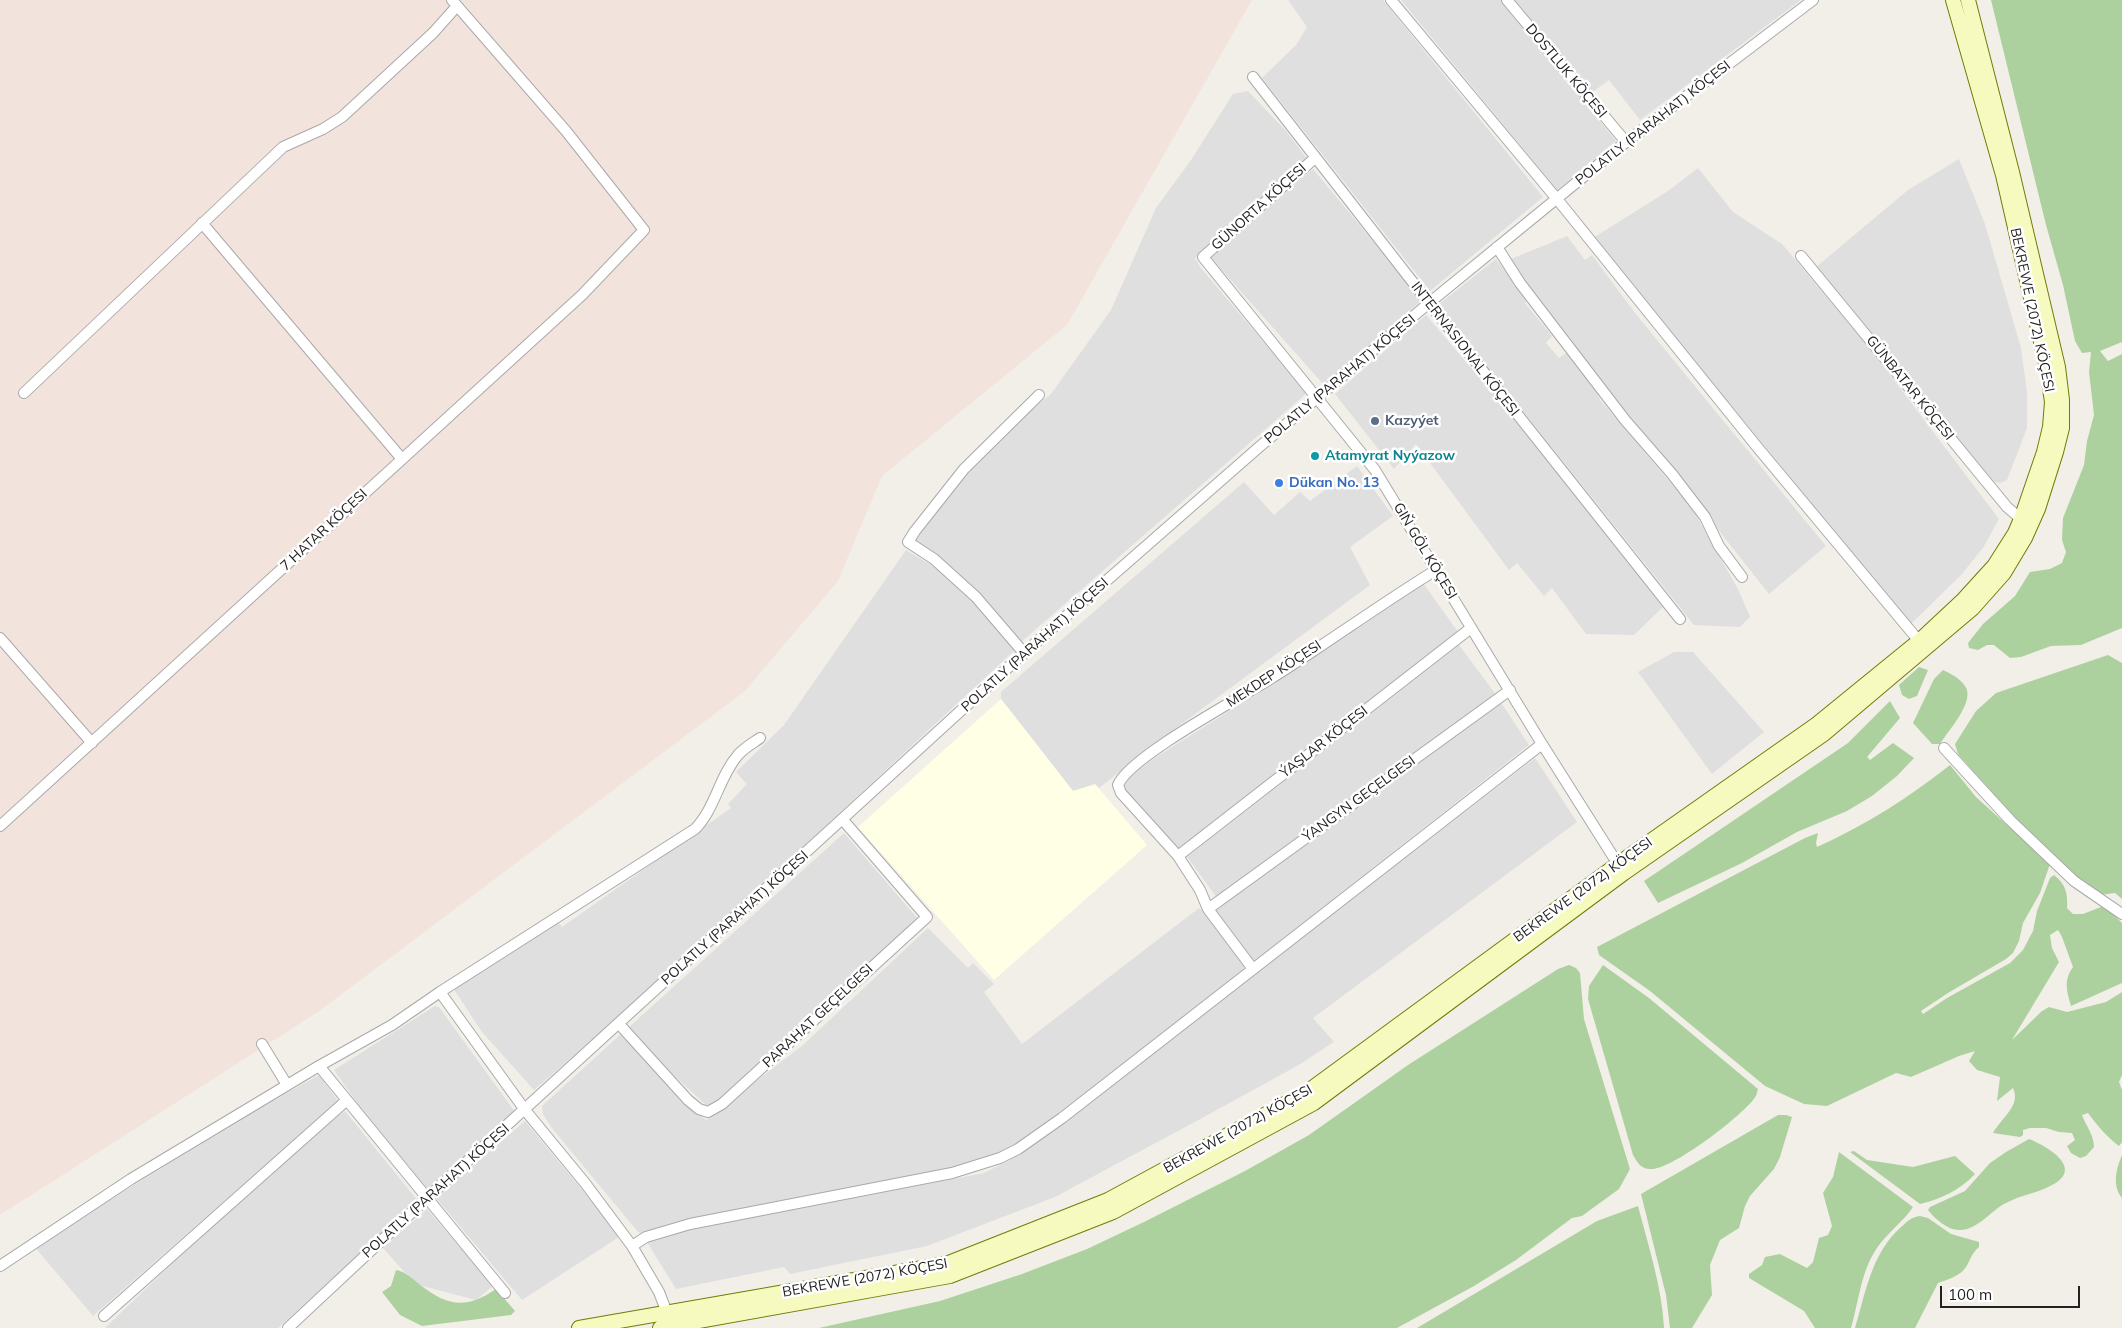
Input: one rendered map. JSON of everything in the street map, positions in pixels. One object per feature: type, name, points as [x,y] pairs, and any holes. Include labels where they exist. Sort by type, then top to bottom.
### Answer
[{"type":"main road","name":"BEKREWE (2072) KÖÇESI","points":[[579,1328],[666,1322],[950,1276],[1113,1212],[1314,1103],[1621,868],[1817,724],[1919,641],[1980,583],[1994,566],[2015,533],[2021,519],[2038,475],[2050,427],[2052,402],[2047,368],[2003,175],[1953,0]]},
{"type":"main road","name":"BEKREWE (2072) KÖÇESI","points":[[1621,868],[1824,734],[1972,608],[2004,572],[2025,538],[2038,509],[2062,428],[2062,400],[2058,367],[2012,172],[1968,0]]},
{"type":"street","points":[[1391,0],[1557,199],[1777,471],[1919,641]]},
{"type":"street","name":"DOSTLUK KÖÇESI","points":[[1507,0],[1626,142]]},
{"type":"street","name":"POLATLY (PARAHAT) KÖÇESI","points":[[288,1328],[426,1199],[1024,653],[1429,303],[1626,142],[1813,0]]},
{"type":"street","points":[[24,393],[283,147],[323,129],[342,117],[433,33],[454,3]]},
{"type":"street","name":"7 HATAR KÖÇESI","points":[[0,826],[582,294],[644,230],[566,131],[454,3]]},
{"type":"street","name":"INTERNASIONAL KÖÇESI","points":[[1253,77],[1429,303],[1680,619]]},
{"type":"street","name":"GÜNORTA KÖÇESI","points":[[1204,257],[1315,158]]},
{"type":"street","points":[[202,224],[402,459]]},
{"type":"street","points":[[1497,247],[1520,283],[1625,420],[1672,474],[1705,517],[1719,546],[1742,577]]},
{"type":"street","name":"GÜNBATAR KÖÇESI","points":[[1801,256],[2007,507],[2021,519]]},
{"type":"street","name":"GIŇ GÖL KÖÇESI","points":[[1204,257],[1375,470],[1542,744],[1621,868]]},
{"type":"street","points":[[1024,653],[976,597],[934,559],[908,542],[964,469],[1039,395]]},
{"type":"street","name":"MEKDEP KÖÇESI","points":[[1178,856],[1121,793],[1118,784],[1125,774],[1150,753],[1271,678],[1436,570]]},
{"type":"street","name":"ÝAŞLAR KÖÇESI","points":[[1178,856],[1471,628]]},
{"type":"street","points":[[0,638],[92,743]]},
{"type":"street","name":"ÝANGYN GEÇELGESI","points":[[1208,909],[1510,690]]},
{"type":"street","points":[[0,1266],[131,1179],[319,1066],[392,1025],[440,992],[695,830],[706,814],[718,788],[738,755],[760,738]]},
{"type":"street","points":[[632,1246],[646,1237],[690,1224],[937,1177],[1000,1158],[1024,1145],[1062,1118],[1542,744]]},
{"type":"street","points":[[1944,748],[2010,820],[2074,881],[2122,914]]},
{"type":"street","name":"PARAHAT GEÇELGESI","points":[[619,1024],[688,1100],[699,1109],[708,1112],[722,1104],[927,917],[843,820]]},
{"type":"street","points":[[1178,856],[1200,890],[1208,909],[1253,969]]},
{"type":"street","points":[[440,992],[525,1110],[585,1183],[632,1246],[659,1292],[666,1322]]},
{"type":"street","points":[[262,1044],[287,1085]]},
{"type":"street","points":[[319,1066],[426,1199],[505,1293]]},
{"type":"street","points":[[104,1316],[347,1100]]},
{"type":"shaded area","points":[[0,0],[1252,0],[1067,325],[882,476],[838,581],[745,691],[318,1012],[0,1215]]},
{"type":"shaded area","points":[[1288,0],[1383,0],[1543,197],[1430,291],[1262,78],[1297,44],[1307,27]]},
{"type":"shaded area","points":[[1401,0],[1502,0],[1616,141],[1557,190]]},
{"type":"shaded area","points":[[1515,0],[1801,0],[1640,120],[1609,80],[1590,94]]},
{"type":"shaded area","points":[[1248,91],[1286,131],[1308,160],[1229,231],[1195,258],[1200,267],[1307,393],[1020,643],[916,541],[917,537],[961,480],[1020,419],[1051,394],[1111,310],[1156,208],[1191,160],[1233,94]]},
{"type":"shaded area","points":[[1959,159],[1985,224],[2021,348],[2027,392],[2027,428],[2007,480],[2000,483],[1991,481],[1816,267],[1908,190]]},
{"type":"shaded area","points":[[1698,168],[1733,212],[1782,244],[1869,347],[1999,519],[1983,548],[1961,575],[1911,624],[1593,238],[1668,191]]},
{"type":"shaded area","points":[[1313,169],[1422,300],[1324,385],[1211,258]]},
{"type":"shaded area","points":[[1567,236],[1585,260],[1592,255],[1635,313],[1826,546],[1769,594],[1535,298],[1511,259]]},
{"type":"shaded area","points":[[1496,259],[1527,300],[1525,303],[1552,336],[1546,343],[1559,358],[1566,353],[1589,379],[1601,401],[1692,508],[1739,591],[1750,617],[1740,627],[1694,625],[1438,305]]},
{"type":"shaded area","points":[[1426,315],[1500,402],[1663,607],[1634,635],[1586,634],[1552,588],[1544,596],[1517,563],[1509,570],[1416,444],[1394,469],[1335,394]]},
{"type":"shaded area","points":[[1357,466],[1393,516],[1350,547],[1370,585],[1168,734],[1099,788],[1095,785],[1073,791],[1001,699],[1001,692],[1244,482],[1274,515],[1300,492],[1310,501]]},
{"type":"shaded area","points":[[906,550],[933,566],[961,587],[1016,649],[638,1000],[534,1090],[482,1032],[453,988],[557,921],[562,927],[731,808],[728,804],[747,784],[736,772],[784,725]]},
{"type":"shaded area","points":[[1423,583],[1458,632],[1349,720],[1181,849],[1176,850],[1124,792],[1123,786],[1130,776],[1153,759],[1340,641]]},
{"type":"shaded area","points":[[1459,645],[1497,696],[1218,899],[1187,857]]},
{"type":"shaded area","points":[[1674,652],[1693,652],[1764,732],[1712,774],[1638,672]]},
{"type":"shaded area","points":[[1001,699],[1073,791],[1095,784],[1147,845],[994,980],[858,827]]},
{"type":"shaded area","points":[[1500,701],[1529,745],[1253,962],[1213,912]]},
{"type":"shaded area","points":[[1535,758],[1577,822],[1313,1018],[1334,1042],[1297,1066],[1191,1124],[1055,1197],[927,1246],[790,1274],[784,1267],[676,1289],[647,1242],[657,1237],[721,1221],[803,1208],[984,1173],[1010,1160],[1101,1093]]},
{"type":"shaded area","points":[[844,833],[918,919],[737,1087],[710,1107],[707,1106],[666,1068],[629,1027]]},
{"type":"shaded area","points":[[1199,908],[1207,914],[1223,934],[1244,965],[1243,972],[1015,1146],[988,1159],[952,1169],[720,1213],[666,1226],[643,1234],[639,1233],[551,1127],[543,1114],[542,1106],[621,1034],[685,1104],[706,1120],[803,1045],[928,928],[968,968],[973,963],[994,984],[984,992],[1022,1044]]},
{"type":"shaded area","points":[[435,1006],[439,1007],[515,1112],[431,1189],[426,1187],[360,1107],[334,1070]]},
{"type":"shaded area","points":[[319,1075],[338,1101],[93,1316],[34,1246],[265,1105]]},
{"type":"shaded area","points":[[345,1111],[418,1201],[278,1328],[105,1328],[211,1226],[305,1141]]},
{"type":"shaded area","points":[[525,1121],[619,1237],[522,1300],[436,1198]]},
{"type":"shaded area","points":[[427,1209],[493,1286],[476,1300],[415,1284],[383,1248]]},
{"type":"green space","points":[[1991,0],[2122,0],[2122,342],[2100,351],[2108,361],[2122,354],[2122,628],[2081,645],[2051,646],[2021,657],[2010,658],[1994,645],[1987,645],[1978,650],[1969,648],[1968,643],[1983,624],[2015,596],[2030,572],[2050,569],[2062,563],[2066,552],[2062,540],[2063,518],[2084,465],[2087,441],[2094,415],[2089,372],[2091,352],[2082,353],[2075,341],[2063,285],[2046,225]]},
{"type":"green space","points":[[2108,655],[2122,663],[2122,899],[2115,893],[2100,895],[2087,887],[2014,817],[1958,754],[1955,744],[1976,711],[1996,693]]},
{"type":"green space","points":[[1919,667],[1928,670],[1917,696],[1909,699],[1902,695],[1899,685]]},
{"type":"green space","points":[[1943,670],[1955,676],[1963,683],[1967,692],[1967,700],[1960,716],[1940,744],[1932,744],[1913,723],[1934,679]]},
{"type":"green space","points":[[1890,701],[1900,718],[1867,757],[1870,760],[1893,743],[1914,758],[1897,776],[1872,796],[1847,811],[1797,832],[1742,863],[1658,903],[1644,881],[1848,743]]},
{"type":"green space","points":[[1950,765],[1976,797],[2050,864],[2040,893],[2023,923],[2019,941],[2013,953],[1921,1011],[1923,1014],[1947,998],[2010,963],[2023,950],[2033,931],[2037,911],[2050,878],[2054,875],[2064,886],[2067,908],[2073,914],[2083,914],[2101,907],[2108,909],[2122,923],[2122,983],[2071,1006],[2067,982],[2073,967],[2058,930],[2050,935],[2052,948],[2059,962],[2012,1040],[2042,1011],[2049,1007],[2067,1012],[2106,1002],[2122,992],[2122,1075],[2119,1082],[2122,1090],[2122,1142],[2119,1146],[2102,1131],[2088,1113],[2082,1115],[2094,1147],[2086,1156],[2080,1158],[2071,1153],[2067,1146],[2075,1140],[2072,1133],[2046,1128],[2030,1128],[2023,1130],[2023,1135],[2020,1137],[1993,1133],[2013,1106],[2015,1094],[2013,1088],[1997,1101],[2000,1077],[1977,1070],[1969,1061],[1975,1051],[1911,1077],[1896,1073],[1827,1106],[1804,1104],[1765,1086],[1650,991],[1599,955],[1597,947],[1805,838],[1818,833],[1817,847],[1852,830],[1903,799]]},
{"type":"green space","points":[[1569,965],[1576,968],[1580,973],[1584,1019],[1630,1169],[1619,1189],[1582,1216],[1572,1218],[1516,1260],[1474,1286],[1397,1328],[819,1328],[940,1301],[1022,1274],[1087,1249],[1144,1222],[1245,1171],[1309,1135],[1408,1065],[1558,969]]},
{"type":"green space","points":[[1603,965],[1649,998],[1758,1089],[1755,1098],[1746,1108],[1720,1130],[1688,1153],[1660,1167],[1644,1168],[1633,1155],[1588,999],[1589,986]]},
{"type":"green space","points":[[1778,1115],[1792,1117],[1780,1157],[1774,1169],[1750,1196],[1739,1228],[1720,1240],[1710,1265],[1712,1295],[1692,1328],[1670,1328],[1666,1295],[1641,1194]]},
{"type":"green space","points":[[2029,1139],[2052,1151],[2063,1164],[2065,1171],[2062,1177],[2054,1184],[2004,1204],[1977,1224],[1965,1229],[1955,1230],[1946,1226],[1928,1210],[1930,1207],[1965,1191],[1990,1163]]},
{"type":"green space","points":[[1854,1151],[1867,1160],[1913,1167],[1955,1156],[1975,1174],[1950,1193],[1920,1204],[1850,1152]]},
{"type":"green space","points":[[1839,1152],[1913,1207],[1877,1248],[1867,1266],[1851,1328],[1815,1328],[1804,1311],[1749,1278],[1749,1274],[1762,1265],[1765,1257],[1780,1254],[1807,1268],[1813,1262],[1819,1238],[1828,1235],[1832,1226],[1823,1193],[1833,1177]]},
{"type":"green space","points":[[2122,1155],[2122,1198],[2117,1188],[2116,1177]]},
{"type":"green space","points":[[1638,1206],[1658,1282],[1664,1328],[1417,1328],[1597,1221]]},
{"type":"green space","points":[[1920,1216],[1928,1218],[1951,1234],[1979,1242],[1979,1247],[1960,1273],[1938,1283],[1915,1328],[1855,1328],[1866,1287],[1876,1261],[1891,1238],[1901,1227]]},
{"type":"green space","points":[[396,1270],[408,1275],[438,1297],[456,1303],[475,1300],[496,1289],[515,1311],[511,1315],[422,1326],[400,1315],[382,1292],[391,1286]]},
{"type":"place","name":"Kazyýet","points":[[1375,421]]},
{"type":"place","name":"Atamyrat Nyýazow","points":[[1315,456]]},
{"type":"place","name":"Dükan No. 13","points":[[1279,483]]}]
